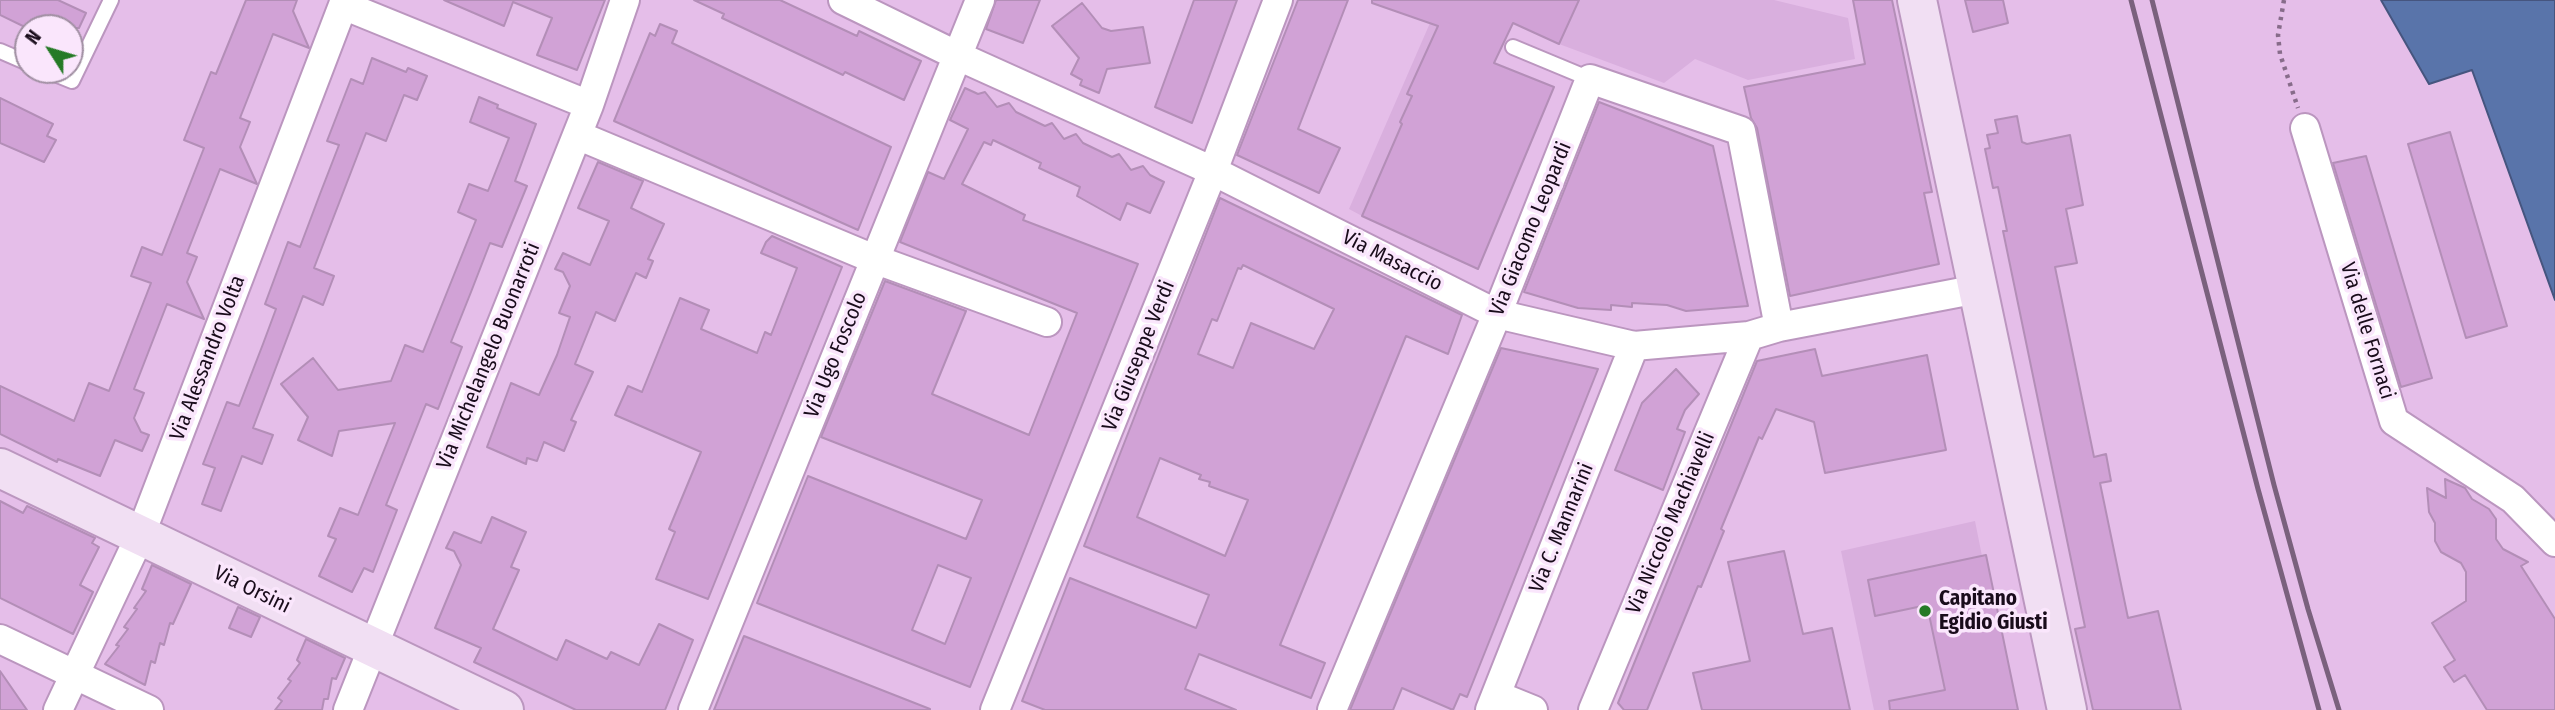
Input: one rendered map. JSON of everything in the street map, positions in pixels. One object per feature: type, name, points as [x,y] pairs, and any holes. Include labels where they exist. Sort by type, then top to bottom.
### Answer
[{"type":"main road","points":[[1917,0],[2067,710]]},
{"type":"main road","name":"Via Orsini","points":[[0,468],[504,710]]},
{"type":"street","name":"Via Michelangelo Buonarroti","points":[[348,710],[589,105],[625,0]]},
{"type":"street","name":"Via Masaccio","points":[[843,0],[958,56],[1213,171],[1497,314],[1634,346],[1749,336],[1779,327],[1979,289]]},
{"type":"street","name":"Via Ugo Foscolo","points":[[694,710],[980,0]]},
{"type":"street","name":"Via Giuseppe Verdi","points":[[995,710],[1213,171],[1278,0]]},
{"type":"street","points":[[344,3],[589,105]]},
{"type":"street","name":"Via Alessandro Volta","points":[[58,710],[140,536],[344,3]]},
{"type":"street","points":[[1590,79],[1741,131],[1779,327]]},
{"type":"street","name":"Via Giacomo Leopardi","points":[[1332,710],[1497,314],[1590,79]]},
{"type":"street","name":"Via delle Fornaci","points":[[2305,128],[2394,421],[2513,499],[2555,542]]},
{"type":"street","points":[[577,135],[874,259],[1047,322]]},
{"type":"street","name":"Via Niccolò Machiavelli","points":[[1593,710],[1749,336]]},
{"type":"street","name":"Via C. Mannarini","points":[[1493,702],[1634,346]]},
{"type":"street","points":[[0,639],[149,710]]},
{"type":"street","points":[[1493,702],[1533,710]]},
{"type":"lane","points":[[84,56],[111,0]]},
{"type":"lane","points":[[1513,47],[1590,79]]},
{"type":"path","points":[[2284,0],[2278,35],[2280,54],[2305,128]]},
{"type":"shaded area","points":[[1440,0],[1774,0],[1848,18],[1855,59],[1748,80],[1695,59],[1664,83],[1559,44],[1513,23],[1479,96],[1362,216],[1349,209]]},
{"type":"shaded area","name":"Capitano Egidio Giusti","points":[[1975,521],[1982,556],[1986,556],[2018,710],[1874,710],[1841,551]]},
{"type":"water","points":[[2381,0],[2555,0],[2555,300],[2472,70],[2429,84]]},
{"type":"building","points":[[0,0],[58,0],[86,13],[84,17],[84,14],[14,14],[14,22],[0,15]]},
{"type":"building","points":[[246,0],[297,0],[293,11],[309,48],[273,34],[240,118],[250,122],[240,147],[257,184],[220,169],[187,253],[197,257],[187,282],[204,319],[167,304],[134,389],[144,393],[134,418],[141,432],[149,435],[142,451],[115,440],[100,476],[58,459],[57,462],[0,434],[0,386],[74,421],[89,383],[109,391],[151,283],[131,276],[142,247],[162,255],[204,148],[184,140],[211,72],[216,74]]},
{"type":"building","points":[[444,0],[605,0],[577,70],[537,55],[552,18],[513,2],[504,26]]},
{"type":"building","points":[[694,0],[780,0],[857,36],[859,31],[921,61],[904,100],[845,72],[843,75],[722,18],[724,14]]},
{"type":"building","points":[[996,0],[1040,0],[1023,43],[986,29]]},
{"type":"building","points":[[1194,0],[1237,0],[1192,123],[1155,107]]},
{"type":"building","points":[[1298,0],[1348,0],[1298,129],[1340,148],[1319,193],[1237,155]]},
{"type":"building","points":[[1372,0],[1579,0],[1559,44],[1513,23],[1494,63],[1554,87],[1478,269],[1362,216],[1402,124],[1400,122],[1412,96],[1407,94],[1438,26],[1372,3]]},
{"type":"building","points":[[1853,0],[1892,0],[1932,192],[1924,193],[1939,264],[1790,296],[1757,128],[1751,118],[1744,87],[1865,64]]},
{"type":"building","points":[[1965,0],[2003,0],[2008,23],[1973,32]]},
{"type":"building","points":[[1082,3],[1102,28],[1111,31],[1143,27],[1150,63],[1107,69],[1099,93],[1080,85],[1082,80],[1071,74],[1079,58],[1052,26]]},
{"type":"building","points":[[660,24],[677,31],[672,43],[891,147],[858,230],[614,121],[650,33],[655,36]]},
{"type":"building","points":[[372,58],[406,72],[408,68],[427,76],[417,100],[404,95],[386,141],[366,133],[314,268],[334,276],[323,305],[303,296],[253,428],[273,435],[262,464],[242,456],[221,511],[202,504],[215,468],[203,464],[227,402],[239,406],[263,344],[276,309],[265,304],[288,242],[300,247],[339,145],[327,141],[351,79],[363,84]]},
{"type":"building","points":[[965,88],[978,94],[985,92],[997,107],[1009,103],[1016,112],[1045,126],[1052,123],[1064,139],[1076,134],[1083,143],[1112,157],[1119,154],[1131,170],[1143,166],[1150,175],[1164,182],[1150,213],[1127,203],[1120,220],[1077,196],[1080,187],[1039,168],[1041,163],[993,140],[991,145],[984,142],[962,184],[1025,215],[1023,220],[1138,264],[970,687],[757,603],[808,476],[966,539],[982,500],[821,437],[885,281],[966,311],[932,394],[1029,435],[1077,313],[900,242],[928,172],[944,179],[968,129],[950,120]],"holes":[[[938,565],[971,578],[945,644],[912,630]]]},
{"type":"building","points":[[479,97],[498,105],[497,108],[536,124],[515,181],[527,186],[502,247],[490,243],[451,342],[462,347],[438,409],[426,404],[386,505],[397,510],[373,572],[364,568],[352,592],[319,576],[336,539],[328,536],[340,508],[358,515],[395,423],[339,431],[332,456],[298,440],[308,417],[281,384],[313,358],[338,390],[391,381],[405,345],[423,352],[476,220],[458,212],[469,184],[488,191],[509,138],[470,122]]},
{"type":"building","points":[[0,98],[53,124],[47,136],[56,140],[44,162],[0,143]]},
{"type":"building","points":[[1599,102],[1713,146],[1748,306],[1686,311],[1667,305],[1632,303],[1632,307],[1611,305],[1611,310],[1578,308],[1524,292]]},
{"type":"building","points":[[2017,116],[2022,142],[2027,144],[2070,135],[2083,205],[2066,209],[2077,263],[2055,267],[2094,457],[2106,454],[2111,481],[2100,483],[2128,618],[2158,611],[2181,710],[2093,710],[2075,629],[2085,627],[2003,231],[2007,231],[1998,187],[1993,188],[1985,149],[1990,148],[1987,135],[1998,133],[1995,120]]},
{"type":"building","points":[[2450,132],[2507,326],[2466,338],[2408,144]]},
{"type":"building","points":[[2366,156],[2432,378],[2401,387],[2333,163]]},
{"type":"building","points":[[598,162],[643,181],[631,208],[664,224],[648,259],[653,261],[646,278],[636,273],[615,321],[596,312],[575,364],[593,372],[571,420],[576,422],[564,451],[544,442],[537,461],[527,458],[526,464],[487,447],[511,383],[539,395],[557,355],[570,317],[559,313],[570,286],[563,272],[555,269],[563,253],[590,265],[609,221],[578,208]]},
{"type":"building","points":[[1220,198],[1462,315],[1448,354],[1406,336],[1280,645],[1325,663],[1311,698],[1199,654],[1185,689],[1236,710],[1045,710],[1022,701],[1070,578],[1196,628],[1209,595],[1084,546]],"holes":[[[1243,265],[1334,309],[1314,349],[1251,323],[1233,368],[1198,354],[1212,319],[1217,321],[1238,268],[1241,269]],[[1160,458],[1201,475],[1199,479],[1210,482],[1209,486],[1248,500],[1225,556],[1137,517]]]},
{"type":"building","points":[[772,236],[842,267],[708,599],[656,579],[675,532],[669,529],[701,452],[615,415],[628,386],[642,392],[680,298],[709,310],[701,329],[757,353],[765,332],[771,335],[797,268],[761,253]]},
{"type":"building","points":[[1501,348],[1598,369],[1467,697],[1460,694],[1453,710],[1402,688],[1393,710],[1350,710]]},
{"type":"building","points":[[1815,349],[1822,376],[1927,355],[1946,450],[1825,473],[1814,422],[1776,409],[1762,439],[1759,437],[1721,529],[1724,531],[1701,587],[1698,586],[1647,710],[1624,710],[1618,703],[1757,361]]},
{"type":"building","points":[[1676,369],[1699,394],[1685,410],[1677,429],[1685,432],[1663,490],[1615,470],[1642,403]]},
{"type":"building","points":[[2445,479],[2465,488],[2472,499],[2489,509],[2496,519],[2496,539],[2503,549],[2528,562],[2521,566],[2555,619],[2555,710],[2487,710],[2465,675],[2454,682],[2444,667],[2455,660],[2432,623],[2466,601],[2466,572],[2461,563],[2441,552],[2435,541],[2435,523],[2429,512],[2427,488],[2446,498]]},
{"type":"building","points":[[0,501],[23,513],[27,506],[95,538],[92,543],[99,547],[80,585],[93,592],[73,634],[0,598]]},
{"type":"building","points":[[492,517],[526,532],[511,567],[519,570],[493,629],[557,660],[566,640],[607,659],[611,652],[639,665],[659,624],[693,640],[665,710],[576,710],[474,662],[481,648],[435,628],[461,565],[454,551],[446,548],[454,532],[481,543]]},
{"type":"building","points":[[1784,551],[1803,634],[1832,628],[1850,710],[1702,710],[1693,673],[1750,661],[1728,562]]},
{"type":"building","points":[[1986,555],[2018,710],[1890,710],[1889,701],[1945,690],[1927,605],[1875,616],[1868,580]]},
{"type":"building","points":[[152,565],[191,584],[173,624],[170,623],[164,645],[160,643],[155,663],[151,661],[145,685],[105,664],[128,629],[124,627],[146,591],[142,589]]},
{"type":"building","points":[[238,607],[260,617],[251,637],[229,628]]},
{"type":"building","points":[[744,636],[930,709],[930,710],[714,710]]},
{"type":"building","points":[[306,639],[345,658],[336,679],[332,678],[328,699],[324,699],[322,710],[275,710],[282,701],[278,698],[291,681],[288,679],[300,663],[297,660]]},
{"type":"building","points":[[0,671],[27,710],[0,710]]},
{"type":"railway","points":[[2131,0],[2258,489],[2319,710]]},
{"type":"railway","points":[[2152,0],[2274,485],[2339,710]]},
{"type":"place","name":"Capitano Egidio Giusti","points":[[1925,611]]}]
